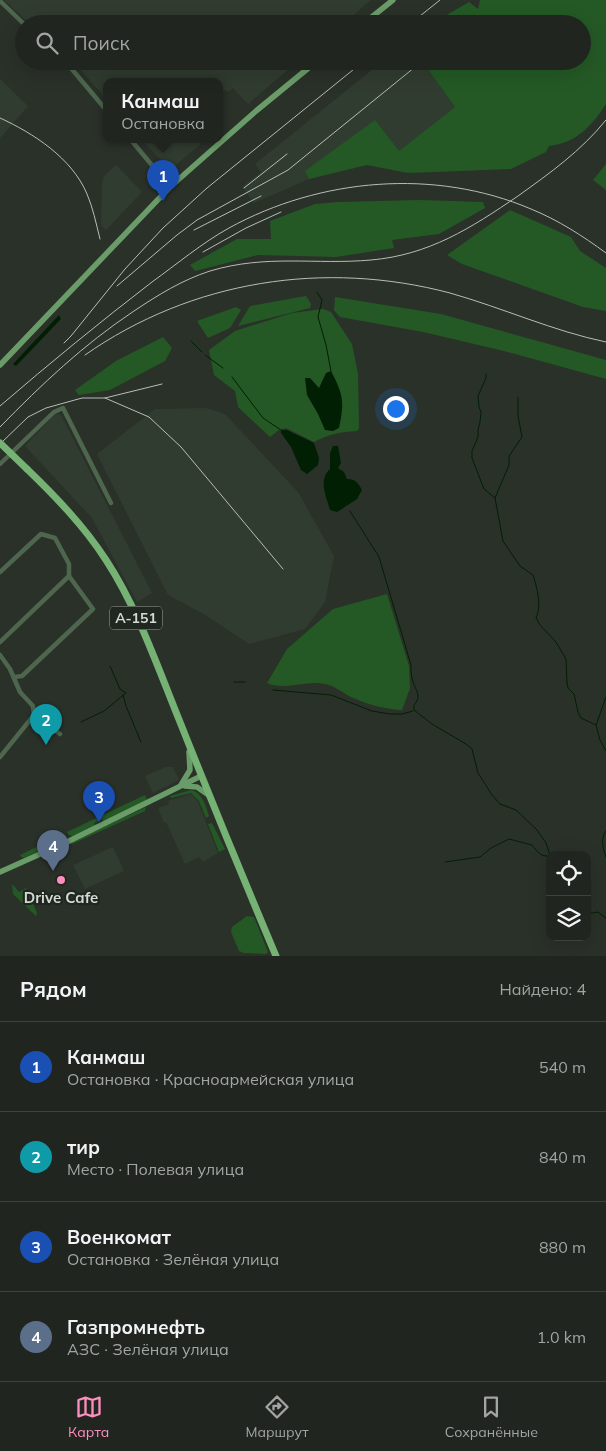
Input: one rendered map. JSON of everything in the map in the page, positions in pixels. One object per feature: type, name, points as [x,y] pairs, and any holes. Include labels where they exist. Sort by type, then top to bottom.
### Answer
[{"type":"highway","name":"А-151","points":[[0,443],[64,504],[88,533],[107,561],[139,623],[276,956]]},
{"type":"main road","points":[[374,15],[393,0]]},
{"type":"main road","points":[[223,140],[306,70]]},
{"type":"main road","points":[[0,365],[170,187],[219,143]]},
{"type":"main road","points":[[180,786],[189,775],[191,764],[186,738]]},
{"type":"main road","points":[[0,872],[67,842],[202,776]]},
{"type":"main road","points":[[180,786],[197,787],[210,796]]},
{"type":"street","points":[[0,1],[15,15]]},
{"type":"street","points":[[72,70],[103,106]]},
{"type":"street","points":[[133,143],[170,187]]},
{"type":"street","points":[[0,464],[54,412],[63,408],[112,504]]},
{"type":"street","points":[[0,572],[41,534],[55,538],[69,564],[69,576],[93,609],[22,676],[15,677]]},
{"type":"street","points":[[0,642],[69,576]]},
{"type":"street","points":[[0,655],[15,677],[20,692],[33,706],[34,714],[60,734]]},
{"type":"street","points":[[0,756],[34,714]]},
{"type":"shaded area","points":[[4,0],[371,0],[354,15],[20,15]]},
{"type":"shaded area","points":[[81,70],[288,70],[248,104],[233,88],[228,92],[225,90],[223,92],[223,78],[103,78],[103,95]]},
{"type":"shaded area","points":[[372,70],[430,70],[429,71],[455,107],[399,151],[306,171],[309,179],[254,203],[242,187],[261,172],[255,164]]},
{"type":"shaded area","points":[[0,79],[28,106],[0,138]]},
{"type":"shaded area","points":[[145,143],[202,143],[170,170]]},
{"type":"shaded area","points":[[116,165],[142,192],[106,230],[101,225],[102,183],[104,176]]},
{"type":"shaded area","points":[[59,315],[61,319],[16,366],[13,364]]},
{"type":"shaded area","points":[[331,371],[342,398],[339,428],[333,431],[325,430],[307,395],[305,378],[310,378],[319,388],[326,373]]},
{"type":"shaded area","points":[[206,408],[225,414],[298,492],[334,556],[325,602],[305,629],[249,644],[202,613],[168,595],[97,454],[155,409]]},
{"type":"shaded area","points":[[55,414],[61,415],[152,593],[137,602],[92,518],[25,446]]},
{"type":"shaded area","points":[[281,430],[287,430],[314,443],[319,458],[318,465],[307,474],[301,470]]},
{"type":"shaded area","points":[[333,446],[338,446],[341,463],[338,468],[344,472],[347,479],[356,482],[362,490],[357,499],[337,512],[330,510],[324,483],[326,473],[330,469],[330,453]]},
{"type":"shaded area","points":[[166,767],[173,767],[179,780],[153,793],[145,776]]},
{"type":"shaded area","points":[[191,794],[198,802],[218,853],[203,862],[199,857],[185,864],[158,808],[169,804],[168,801]]},
{"type":"shaded area","points":[[113,847],[124,871],[85,889],[73,865]]},
{"type":"green space","points":[[480,0],[606,0],[606,104],[595,120],[575,137],[549,146],[546,152],[511,169],[408,173],[367,165],[309,179],[305,171],[375,120],[399,151],[455,107],[429,71],[430,70],[591,70],[591,15],[447,15],[469,2],[478,9]]},
{"type":"green space","points":[[606,164],[606,190],[593,180]]},
{"type":"green space","points":[[420,200],[483,202],[485,208],[439,234],[392,240],[394,248],[336,257],[258,255],[195,271],[190,265],[237,239],[271,239],[270,221],[315,204]]},
{"type":"green space","points":[[510,210],[571,237],[580,251],[606,268],[606,311],[583,307],[462,264],[447,255]]},
{"type":"green space","points":[[306,296],[311,304],[310,308],[238,326],[250,306]]},
{"type":"green space","points":[[335,297],[441,314],[606,360],[606,379],[504,351],[423,332],[340,317],[334,310]]},
{"type":"green space","points":[[236,307],[241,310],[230,328],[208,338],[197,321]]},
{"type":"green space","points":[[323,309],[331,312],[352,344],[358,374],[359,428],[357,431],[335,434],[314,442],[286,428],[279,430],[270,437],[238,407],[235,391],[214,375],[209,350],[235,331],[292,313]]},
{"type":"green space","points":[[163,337],[172,348],[165,361],[110,390],[79,395],[75,390],[116,361]]},
{"type":"green space","points":[[387,594],[409,666],[410,688],[402,710],[368,704],[325,684],[310,683],[281,686],[267,683],[287,649],[333,609]]},
{"type":"green space","points":[[191,790],[195,791],[203,800],[209,816],[206,818],[199,801],[191,793],[171,798],[170,796]]},
{"type":"green space","points":[[145,795],[147,800],[103,822],[102,819],[94,823],[95,826],[73,836],[67,832]]},
{"type":"green space","points":[[146,807],[145,811],[72,844],[70,843]]},
{"type":"green space","points":[[212,823],[225,849],[219,852],[208,824]]},
{"type":"green space","points":[[61,835],[63,840],[24,858],[21,857],[20,855]]},
{"type":"green space","points":[[12,884],[19,892],[26,888],[37,913],[36,916],[13,894]]},
{"type":"green space","points":[[247,916],[254,917],[268,952],[266,954],[239,951],[231,932],[232,927]]},
{"type":"waterway","points":[[317,292],[322,300],[318,317],[331,371]]},
{"type":"waterway","points":[[191,341],[202,352]]},
{"type":"waterway","points":[[205,355],[223,368]]},
{"type":"waterway","points":[[486,374],[478,396],[481,412],[478,437],[472,451],[472,458],[484,489],[495,498]]},
{"type":"waterway","points":[[232,377],[263,418],[281,430]]},
{"type":"waterway","points":[[518,397],[518,416],[522,437],[509,456],[509,465],[495,498],[503,541],[520,566],[533,575],[539,602],[536,618],[556,642],[566,659],[568,688],[574,694],[581,718],[596,725]]},
{"type":"waterway","points":[[350,511],[379,557],[418,695],[414,710],[432,724],[472,749],[478,773],[492,795],[500,804],[516,810],[537,830],[546,843],[549,851]]},
{"type":"waterway","points":[[81,722],[104,711],[126,693],[120,689],[110,666]]},
{"type":"waterway","points":[[234,682],[245,682]]},
{"type":"waterway","points":[[273,690],[331,695],[372,711],[390,714],[402,714],[413,711]]},
{"type":"waterway","points":[[123,695],[141,742]]},
{"type":"waterway","points":[[606,697],[596,725],[600,740],[606,751]]},
{"type":"waterway","points":[[606,831],[603,840],[606,857]]},
{"type":"waterway","points":[[445,862],[480,857],[491,848],[509,839],[532,845],[541,855],[546,856]]},
{"type":"waterway","points":[[591,913],[598,912],[606,918]]},
{"type":"railway","points":[[421,15],[440,0]]},
{"type":"railway","points":[[64,343],[125,269],[163,228],[207,188],[353,70]]},
{"type":"railway","points":[[117,286],[197,220],[288,170],[411,70]]},
{"type":"railway","points":[[0,118],[38,139],[62,158],[72,169],[87,194],[100,239]]},
{"type":"railway","points":[[0,427],[47,380],[97,337],[143,305],[180,283],[210,271],[251,263],[371,260],[392,257],[431,246],[466,229],[518,196],[576,152],[606,120]]},
{"type":"railway","points":[[244,188],[287,154]]},
{"type":"railway","points":[[0,406],[113,312],[199,247],[229,228],[264,211],[301,198],[339,189],[378,184],[417,184],[456,188],[494,196],[541,213],[588,240],[606,253]]},
{"type":"railway","points":[[194,230],[261,196]]},
{"type":"railway","points":[[203,252],[246,228],[281,212]]},
{"type":"railway","points":[[85,355],[126,329],[170,309],[215,294],[261,284],[308,278],[355,278],[403,283],[450,293],[547,326],[606,342]]},
{"type":"railway","points":[[0,444],[28,417],[46,408],[82,398],[105,398],[162,384]]},
{"type":"railway","points":[[105,398],[149,417],[181,447],[283,569]]},
{"type":"place","name":"Канмаш","points":[[163,201]]},
{"type":"place","name":"тир","points":[[46,745]]},
{"type":"place","name":"Военкомат","points":[[99,822]]},
{"type":"place","name":"Газпромнефть","points":[[53,871]]},
{"type":"place","name":"Drive Cafe","points":[[61,880]]}]
